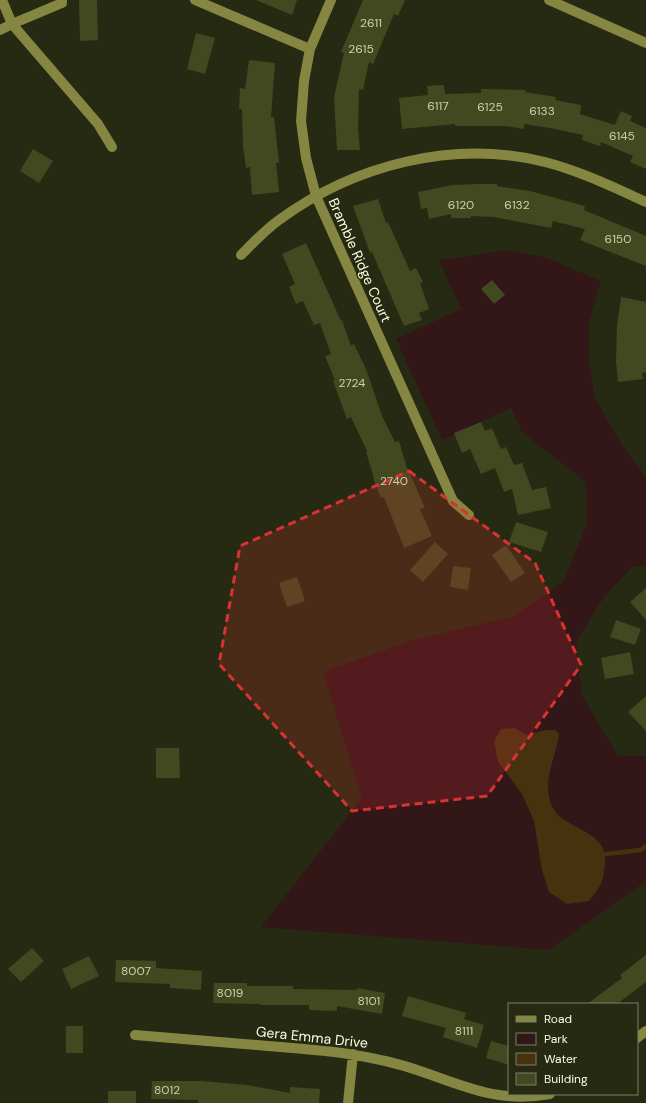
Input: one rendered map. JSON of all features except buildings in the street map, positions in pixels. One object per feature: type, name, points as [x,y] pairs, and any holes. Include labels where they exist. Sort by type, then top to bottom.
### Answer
[{"type":"street","points":[[2,0],[12,24],[98,124],[112,147]]},
{"type":"street","points":[[0,30],[62,3],[62,0]]},
{"type":"street","points":[[195,0],[310,49]]},
{"type":"street","name":"Bramble Ridge Court","points":[[331,0],[310,49],[304,81],[301,121],[306,158],[316,196],[453,501],[469,515]]},
{"type":"street","points":[[549,0],[646,43]]},
{"type":"street","points":[[241,255],[278,221],[316,196],[358,176],[409,160],[460,154],[501,156],[544,162],[585,175],[646,202]]},
{"type":"street","points":[[638,1037],[646,1031]]},
{"type":"street","name":"Gera Emma Drive","points":[[135,1035],[353,1054],[396,1063],[493,1098],[514,1101],[526,1100],[546,1095]]},
{"type":"street","points":[[348,1103],[353,1054]]},
{"type":"highlighted area","points":[[409,471],[535,563],[581,665],[487,796],[352,811],[219,664],[240,546]]},
{"type":"green space","points":[[509,250],[547,258],[601,281],[589,321],[589,360],[595,398],[618,439],[646,478],[646,565],[632,567],[604,597],[576,642],[582,696],[618,756],[646,756],[646,881],[549,950],[261,927],[362,798],[323,672],[410,641],[514,616],[564,581],[587,523],[586,482],[522,432],[511,408],[442,440],[396,339],[461,309],[439,260]]},
{"type":"water","points":[[515,728],[526,735],[547,730],[555,730],[559,734],[550,770],[548,788],[552,806],[557,814],[565,820],[592,836],[604,851],[605,862],[602,880],[589,901],[567,904],[549,892],[542,870],[534,821],[522,794],[498,762],[494,741],[501,729]]},
{"type":"waterway","points":[[606,854],[641,850],[646,846]]}]
